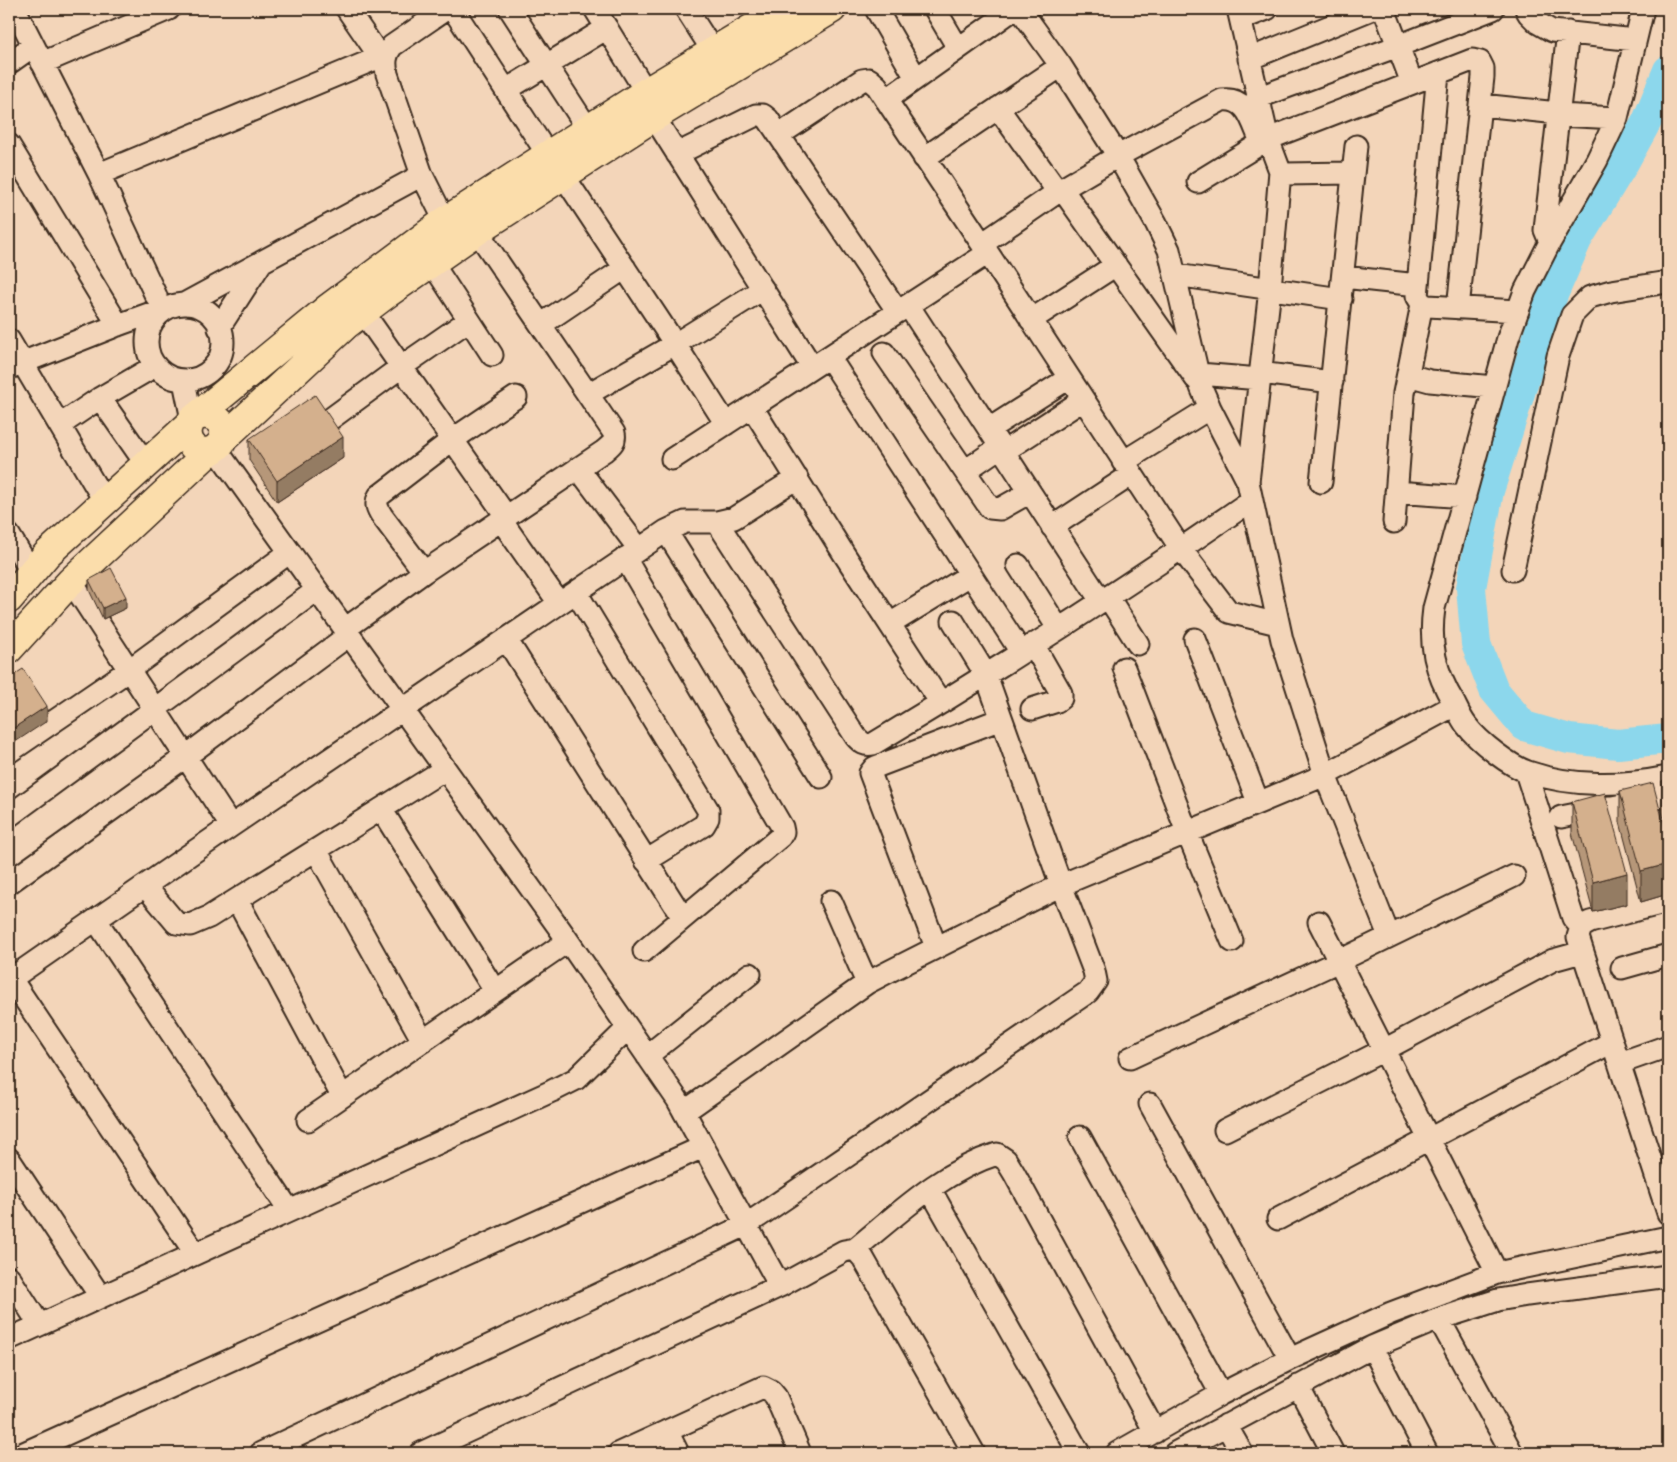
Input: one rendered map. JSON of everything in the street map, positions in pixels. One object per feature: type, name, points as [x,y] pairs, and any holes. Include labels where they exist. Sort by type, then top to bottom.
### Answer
[{"type":"main road","points":[[9,599],[48,554],[193,420],[327,309],[445,221],[556,165],[650,104],[832,9]]},
{"type":"main road","points":[[9,649],[72,581],[347,324],[477,231],[556,165],[588,128],[650,104],[713,51],[778,10]]},
{"type":"main road","points":[[193,420],[187,430],[190,442],[198,450],[216,446]]},
{"type":"street","points":[[14,9],[99,174],[170,303]]},
{"type":"street","points":[[9,63],[169,9]]},
{"type":"street","points":[[99,174],[383,55],[392,46],[446,9]]},
{"type":"street","points":[[453,9],[726,424]]},
{"type":"street","points":[[510,9],[588,128]]},
{"type":"street","points":[[595,9],[677,154],[763,290],[821,362],[970,575],[1061,693],[1060,698],[1056,701],[1032,709]]},
{"type":"street","points":[[686,9],[713,51]]},
{"type":"street","points":[[876,9],[916,78]]},
{"type":"street","points":[[935,9],[958,48]]},
{"type":"street","points":[[886,100],[1014,9]]},
{"type":"street","points":[[1020,9],[1061,66],[1118,156],[1169,250],[1200,381],[1210,408],[1250,491],[1278,624],[1326,775],[1389,936]]},
{"type":"street","points":[[1264,140],[1258,98],[1240,14],[1267,9]]},
{"type":"street","points":[[1249,59],[1372,9],[1398,46],[1412,83]]},
{"type":"street","points":[[1258,98],[1493,9]]},
{"type":"street","points":[[1526,9],[1528,14],[1538,23],[1552,30],[1635,40]]},
{"type":"street","points":[[1642,9],[1617,118],[1597,160],[1550,242],[1525,291],[1508,338],[1434,608],[1431,630],[1435,659],[1446,690],[1467,727],[1494,752],[1526,772],[1559,780],[1605,784],[1668,777]]},
{"type":"street","points":[[351,10],[383,55],[387,74],[422,175],[445,221]]},
{"type":"street","points":[[506,90],[607,28]]},
{"type":"street","points":[[1550,242],[1545,230],[1568,32]]},
{"type":"street","points":[[1198,182],[1264,140],[1472,60],[1480,62],[1484,78],[1458,308]]},
{"type":"street","points":[[924,158],[1061,66]]},
{"type":"street","points":[[1394,522],[1404,393],[1420,294],[1438,73]]},
{"type":"street","points":[[779,135],[862,80],[869,80],[877,86],[1181,549],[1229,612],[1278,624]]},
{"type":"street","points":[[672,459],[903,309],[1060,191],[1118,156],[1222,100],[1231,99],[1238,101],[1245,107],[1280,171],[1284,174],[1353,173]]},
{"type":"street","points":[[1480,104],[1558,114],[1617,118]]},
{"type":"street","points":[[998,108],[1200,381]]},
{"type":"street","points":[[677,154],[756,116],[763,115],[768,119],[989,429],[1052,527],[1138,644]]},
{"type":"street","points":[[9,145],[15,168],[118,325]]},
{"type":"street","points":[[1321,482],[1356,146]]},
{"type":"street","points":[[717,522],[862,744],[873,744],[941,703],[1181,549],[1250,491],[1280,171]]},
{"type":"street","points":[[16,365],[118,325],[263,261],[422,175]]},
{"type":"street","points":[[9,883],[185,757],[424,572],[613,444],[615,439],[614,433],[542,324],[477,231]]},
{"type":"street","points":[[219,328],[263,261]]},
{"type":"street","points":[[432,262],[492,355]]},
{"type":"street","points":[[1032,320],[1116,265]]},
{"type":"street","points":[[542,324],[624,268]]},
{"type":"street","points":[[1176,275],[1341,299]]},
{"type":"street","points":[[1343,277],[1420,294],[1428,306],[1518,312]]},
{"type":"street","points":[[1513,570],[1558,356],[1572,315],[1590,298],[1611,291],[1668,282]]},
{"type":"street","points":[[588,394],[763,290]]},
{"type":"street","points":[[170,303],[201,308],[214,318],[222,334],[222,351],[214,366],[201,377],[184,380],[168,377],[155,366],[147,351],[147,334],[155,318],[170,303]]},
{"type":"street","points":[[362,312],[452,440],[503,518],[567,598],[708,810],[708,818],[704,825],[646,861]]},
{"type":"street","points":[[328,420],[469,320]]},
{"type":"street","points":[[9,340],[16,365],[60,425],[105,502]]},
{"type":"street","points":[[884,353],[990,508],[1000,509],[1030,492]]},
{"type":"street","points":[[60,425],[100,398],[155,366]]},
{"type":"street","points":[[1408,375],[1430,381],[1494,387]]},
{"type":"street","points":[[1200,381],[1260,376],[1332,382]]},
{"type":"street","points":[[989,429],[1069,378]]},
{"type":"street","points":[[184,380],[193,420]]},
{"type":"street","points":[[424,572],[382,516],[377,508],[376,501],[379,496],[452,440],[516,397]]},
{"type":"street","points":[[100,398],[146,464]]},
{"type":"street","points":[[965,470],[1083,400]]},
{"type":"street","points":[[752,407],[941,703]]},
{"type":"street","points":[[1052,527],[1127,468],[1210,408]]},
{"type":"street","points":[[216,446],[568,941],[647,1056],[684,1112],[780,1286]]},
{"type":"street","points":[[578,468],[632,554],[783,832],[780,837],[644,951]]},
{"type":"street","points":[[195,1253],[9,978],[666,531],[685,522],[717,522],[734,518],[797,478]]},
{"type":"street","points":[[1396,492],[1465,497]]},
{"type":"street","points":[[666,531],[821,777]]},
{"type":"street","points":[[9,535],[32,573]]},
{"type":"street","points":[[9,752],[129,670],[290,552]]},
{"type":"street","points":[[1018,566],[1058,628]]},
{"type":"street","points":[[890,624],[970,575]]},
{"type":"street","points":[[72,581],[230,826]]},
{"type":"street","points":[[9,815],[317,590]]},
{"type":"street","points":[[261,1453],[746,1225],[1088,992],[1096,981],[1094,971],[1061,885],[986,674],[953,621]]},
{"type":"street","points":[[506,639],[683,918]]},
{"type":"street","points":[[1195,639],[1258,802]]},
{"type":"street","points":[[1124,668],[1187,832],[1232,940]]},
{"type":"street","points":[[684,1112],[868,983],[936,947],[1061,885],[1326,775],[1455,705]]},
{"type":"street","points":[[936,947],[870,773],[878,766],[1001,719]]},
{"type":"street","points":[[145,886],[176,923],[190,925],[209,917],[237,900],[445,769]]},
{"type":"street","points":[[1526,772],[1573,918],[1581,927]]},
{"type":"street","points":[[1561,817],[1609,807],[1660,804]]},
{"type":"street","points":[[1609,807],[1637,910]]},
{"type":"street","points":[[381,809],[495,991]]},
{"type":"street","points":[[316,850],[423,1041]]},
{"type":"street","points":[[1130,1058],[1339,961],[1514,876]]},
{"type":"street","points":[[237,900],[342,1096]]},
{"type":"street","points":[[831,901],[868,983]]},
{"type":"street","points":[[1668,902],[1590,922],[1581,927],[1578,937],[1612,1042],[1660,1160],[1668,1214]]},
{"type":"street","points":[[96,920],[289,1210]]},
{"type":"street","points":[[1319,922],[1497,1273]]},
{"type":"street","points":[[308,1120],[568,941]]},
{"type":"street","points":[[1224,1130],[1384,1050],[1553,960],[1582,952]]},
{"type":"street","points":[[1622,968],[1668,955]]},
{"type":"street","points":[[647,1056],[750,974]]},
{"type":"street","points":[[9,1339],[552,1092],[576,1079],[628,1028]]},
{"type":"street","points":[[1278,1219],[1612,1042]]},
{"type":"street","points":[[1620,1063],[1668,1046]]},
{"type":"street","points":[[1150,1104],[1290,1359]]},
{"type":"street","points":[[1080,1137],[1221,1394]]},
{"type":"street","points":[[24,1453],[703,1147]]},
{"type":"street","points":[[421,1453],[780,1286],[844,1251],[855,1249],[930,1189],[979,1160],[997,1154],[1006,1160],[1155,1432]]},
{"type":"street","points":[[9,1159],[100,1296]]},
{"type":"street","points":[[930,1189],[1079,1453]]},
{"type":"street","points":[[1117,1453],[1221,1394],[1290,1359],[1391,1313],[1497,1273],[1668,1237]]},
{"type":"street","points":[[855,1249],[863,1258],[974,1453]]},
{"type":"street","points":[[1175,1453],[1372,1347],[1439,1319],[1498,1300],[1668,1276]]},
{"type":"street","points":[[9,1277],[40,1324]]},
{"type":"street","points":[[1439,1319],[1512,1453]]},
{"type":"street","points":[[1372,1347],[1427,1453]]},
{"type":"street","points":[[1298,1386],[1333,1453]]},
{"type":"street","points":[[620,1453],[763,1388],[771,1391],[776,1397],[800,1453]]},
{"type":"street","points":[[1226,1425],[1242,1453]]},
{"type":"street","points":[[667,1431],[678,1453]]},
{"type":"building","points":[[315,395],[343,437],[277,481],[249,439]]},
{"type":"building","points":[[111,568],[126,597],[103,608],[89,580]]},
{"type":"building","points":[[23,669],[47,706],[9,731],[9,678]]},
{"type":"building","points":[[1668,779],[1668,803],[1662,781]]},
{"type":"building","points":[[1653,783],[1668,840],[1668,864],[1641,871],[1620,791]]},
{"type":"building","points":[[1605,793],[1627,873],[1593,882],[1572,802]]},
{"type":"waterway","points":[[1668,70],[1647,121],[1577,240],[1546,311],[1489,491],[1471,588],[1476,644],[1494,690],[1524,726],[1569,739],[1618,744],[1668,739]]}]
